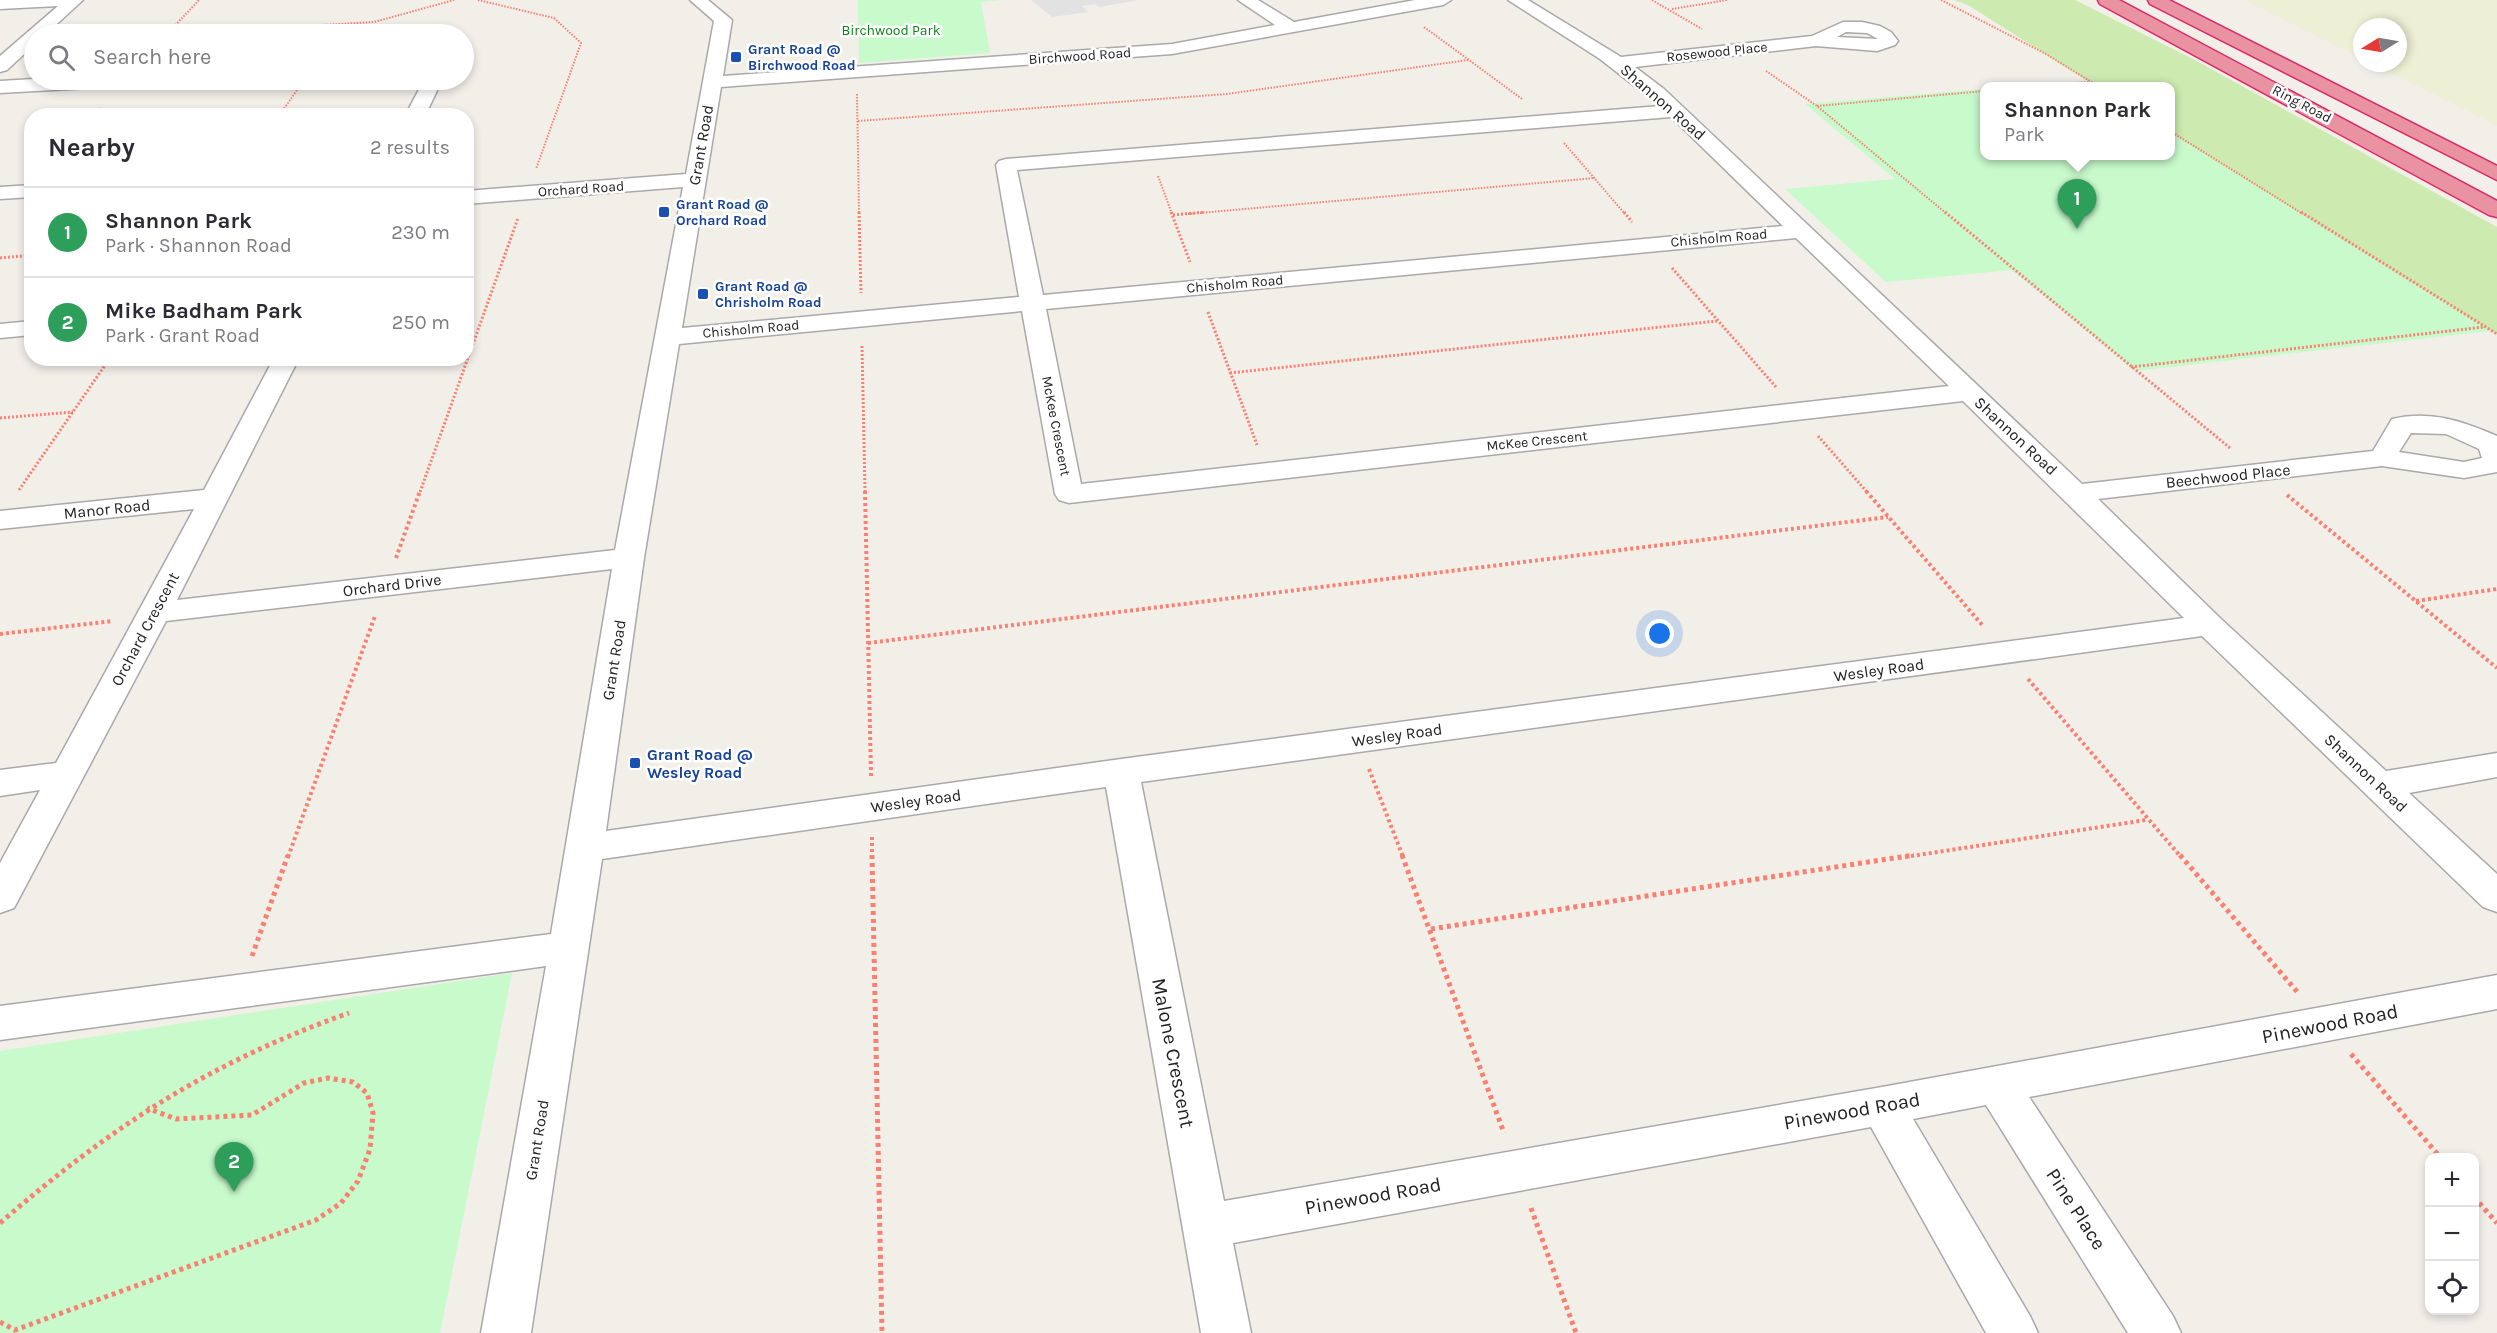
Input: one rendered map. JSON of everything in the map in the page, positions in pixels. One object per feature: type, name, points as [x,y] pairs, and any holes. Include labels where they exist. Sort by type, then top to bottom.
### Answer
[{"type":"highway","name":"Ring Road","points":[[2106,0],[2497,210]]},
{"type":"highway","name":"Ring Road","points":[[2156,0],[2497,174]]},
{"type":"street","points":[[0,4],[70,0]]},
{"type":"street","points":[[48,24],[75,0]]},
{"type":"street","name":"Grant Road","points":[[506,1333],[585,848],[629,558],[723,20],[698,0]]},
{"type":"street","points":[[1246,0],[1290,27]]},
{"type":"street","name":"Birchwood Road","points":[[712,82],[1172,49],[1443,0]]},
{"type":"street","name":"Shannon Road","points":[[1516,0],[1558,22],[1619,63],[1676,111],[2209,624],[2497,897]]},
{"type":"street","name":"Rosewood Place","points":[[1619,63],[1816,42]]},
{"type":"street","points":[[0,66],[24,45]]},
{"type":"street","points":[[0,87],[24,86]]},
{"type":"street","points":[[419,108],[429,90]]},
{"type":"street","name":"McKee Crescent","points":[[1676,111],[1006,165],[1069,494],[1969,392]]},
{"type":"street","name":"Orchard Road","points":[[474,197],[695,180]]},
{"type":"street","points":[[0,194],[24,192]]},
{"type":"street","name":"Chisholm Road","points":[[669,337],[1801,231]]},
{"type":"street","points":[[0,331],[24,329]]},
{"type":"street","name":"Orchard Crescent","points":[[0,898],[154,614],[283,366]]},
{"type":"street","name":"Beechwood Place","points":[[2075,493],[2382,458],[2464,470],[2497,462],[2491,444],[2451,426],[2402,425],[2382,458]]},
{"type":"street","name":"Manor Road","points":[[7,510],[214,498]]},
{"type":"street","name":"Orchard Drive","points":[[154,614],[629,558]]},
{"type":"street","name":"Wesley Road","points":[[585,848],[1121,772],[2209,624]]},
{"type":"street","points":[[2379,785],[2497,765]]},
{"type":"street","name":"Malone Crescent","points":[[1121,772],[1226,1333]]},
{"type":"street","points":[[0,783],[67,774]]},
{"type":"street","points":[[0,1023],[568,946]]},
{"type":"street","name":"Pinewood Road","points":[[1206,1226],[1882,1106],[2497,992]]},
{"type":"street","name":"Pine Place","points":[[1997,1085],[2156,1333]]},
{"type":"street","points":[[1882,1106],[2013,1333]]},
{"type":"path","points":[[177,24],[199,0]]},
{"type":"path","points":[[340,24],[374,22],[454,0]]},
{"type":"path","points":[[474,342],[581,43],[554,18],[478,0]]},
{"type":"path","points":[[1652,0],[1671,9],[1817,106],[2497,668]]},
{"type":"path","points":[[1671,9],[1727,0]]},
{"type":"path","points":[[1941,0],[2046,54],[2090,81]]},
{"type":"path","points":[[1397,8],[1517,94],[1596,178],[2006,652],[2147,820],[2437,1153]]},
{"type":"path","points":[[858,121],[1227,94],[1469,60]]},
{"type":"path","points":[[857,72],[882,1333]]},
{"type":"path","points":[[2080,82],[2090,81]]},
{"type":"path","points":[[285,108],[297,90]]},
{"type":"path","points":[[1817,106],[1980,91]]},
{"type":"path","points":[[2175,134],[2497,334]]},
{"type":"path","points":[[1173,215],[1596,178]]},
{"type":"path","points":[[0,258],[24,256]]},
{"type":"path","points":[[1230,374],[1718,321]]},
{"type":"path","points":[[2131,367],[2485,327]]},
{"type":"path","points":[[7,510],[105,366]]},
{"type":"path","points":[[240,991],[465,366]]},
{"type":"path","points":[[0,418],[74,412]]},
{"type":"path","points":[[868,644],[1889,517]]},
{"type":"path","points":[[2415,601],[2497,589]]},
{"type":"path","points":[[0,634],[154,614]]},
{"type":"path","points":[[1358,740],[1431,929],[1576,1333]]},
{"type":"path","points":[[1431,929],[2147,820]]},
{"type":"path","points":[[0,1223],[83,1152],[147,1108],[212,1070],[274,1041],[361,1010]]},
{"type":"path","points":[[0,1322],[15,1330],[316,1220],[341,1203],[358,1181],[370,1149],[373,1113],[367,1094],[353,1082],[328,1078],[304,1083],[252,1115],[176,1119],[147,1108]]},
{"type":"path","points":[[2479,1202],[2497,1223]]},
{"type":"green space","name":"Birchwood Park","points":[[858,0],[1003,0],[981,2],[990,53],[859,63]]},
{"type":"green space","points":[[1954,0],[2075,0],[2195,60],[2497,227],[2497,335],[2175,136],[2175,82],[2089,82],[1968,5]]},
{"type":"green space","points":[[2244,0],[2497,0],[2497,126],[2388,72],[2407,72],[2407,18],[2353,18],[2353,54]]},
{"type":"green space","points":[[1980,89],[1980,160],[2175,160],[2175,136],[2491,331],[2136,371],[2012,270],[1886,282],[1785,189],[1895,179],[1805,104]]},
{"type":"green space","points":[[512,973],[440,1333],[0,1333],[0,1051]]},
{"type":"shaded area","points":[[1031,0],[1139,0],[1099,7],[1095,4],[1082,6],[1088,12],[1052,17]]},
{"type":"place","name":"Grant Road @ Birchwood Road","points":[[736,57]]},
{"type":"place","name":"Grant Road @ Orchard Road","points":[[664,212]]},
{"type":"place","name":"Shannon Park","points":[[2077,229]]},
{"type":"place","name":"Grant Road @ Chrisholm Road","points":[[703,294]]},
{"type":"place","name":"Grant Road @ Wesley Road","points":[[635,763]]},
{"type":"place","name":"Mike Badham Park","points":[[234,1192]]}]
